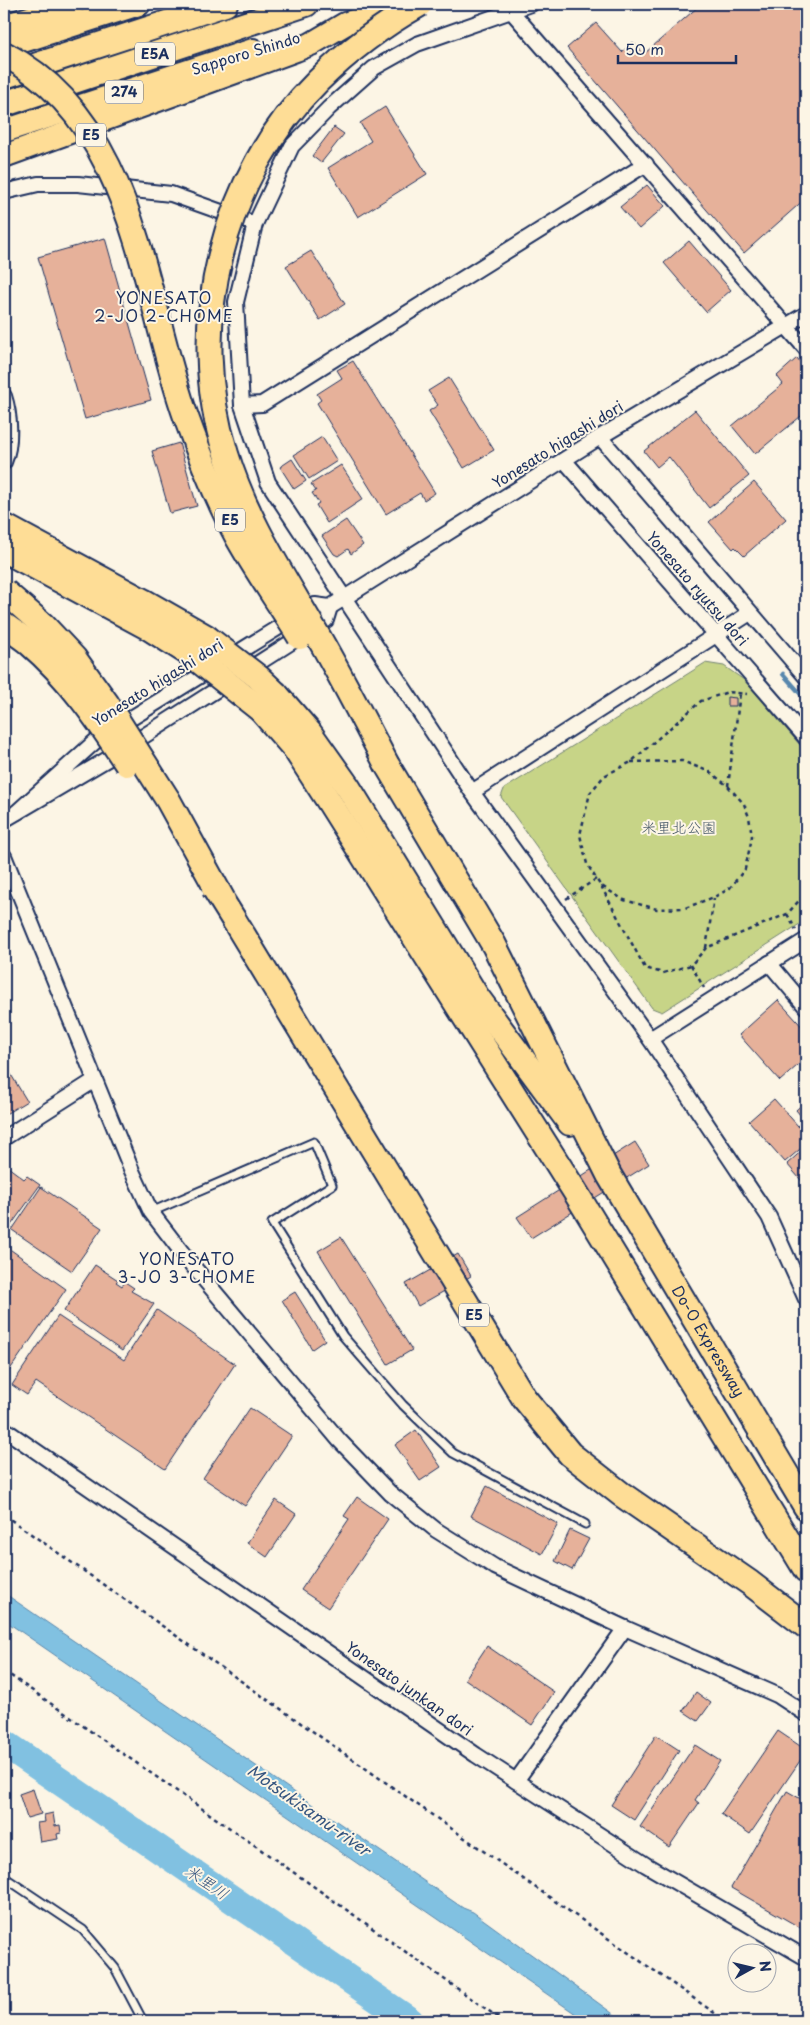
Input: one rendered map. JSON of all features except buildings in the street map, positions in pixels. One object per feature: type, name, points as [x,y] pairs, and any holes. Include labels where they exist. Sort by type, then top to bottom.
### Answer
[{"type":"highway","points":[[4,26],[73,4]]},
{"type":"highway","points":[[4,47],[139,4]]},
{"type":"highway","name":"E5A","points":[[4,76],[225,4]]},
{"type":"highway","name":"E5A","points":[[4,104],[306,4]]},
{"type":"highway","name":"Sapporo Shindo","points":[[4,132],[244,53],[345,24],[402,4]]},
{"type":"highway","points":[[387,765],[343,680],[252,522],[226,455],[216,419],[209,355],[210,316],[221,249],[244,189],[276,132],[316,83],[340,60],[383,27],[420,4]]},
{"type":"highway","name":"Sapporo Shindo","points":[[4,156],[311,44],[345,24]]},
{"type":"highway","name":"E5","points":[[4,54],[40,78],[58,95],[80,121],[101,152],[123,198],[139,245],[165,346],[186,416],[211,478],[238,537],[328,682],[387,765],[419,816],[494,945],[609,1175]]},
{"type":"highway","points":[[4,526],[143,600],[268,702],[309,732],[348,787],[477,997],[609,1175]]},
{"type":"highway","points":[[4,550],[149,628],[200,647]]},
{"type":"highway","points":[[4,591],[43,625],[74,658],[107,704],[168,800],[228,910]]},
{"type":"highway","name":"E5","points":[[4,626],[29,643],[60,674],[89,709],[155,808],[228,910],[524,1398],[570,1454],[621,1494],[750,1583],[806,1626]]},
{"type":"highway","points":[[268,702],[295,749],[576,1194],[806,1570]]},
{"type":"highway","name":"Do-O Expressway","points":[[609,1175],[806,1507]]},
{"type":"street","points":[[531,4],[417,44],[374,68],[328,108],[292,146],[255,224],[236,302],[242,405],[268,482],[472,792],[650,1039],[769,1217],[806,1299]]},
{"type":"street","points":[[512,12],[806,349]]},
{"type":"street","points":[[242,405],[262,404],[646,164]]},
{"type":"street","points":[[4,192],[38,184],[78,184],[171,194],[255,224]]},
{"type":"street","name":"Yonesato higashi dori","points":[[4,820],[111,757],[326,620],[330,607],[344,598],[600,437],[806,314]]},
{"type":"street","points":[[4,396],[7,405],[8,436],[4,462]]},
{"type":"street","name":"Yonesato ryutsu dori","points":[[600,437],[806,677]]},
{"type":"street","name":"Yonesato ryutsu dori","points":[[564,460],[806,738]]},
{"type":"street","name":"Yonesato higashi dori","points":[[16,812],[98,738],[315,605],[330,607]]},
{"type":"street","points":[[472,792],[750,614]]},
{"type":"street","points":[[4,856],[132,1171],[152,1212],[187,1259],[339,1440],[390,1493],[436,1530],[494,1567],[625,1628],[778,1695],[806,1714]]},
{"type":"street","points":[[650,1039],[768,964],[801,935]]},
{"type":"street","points":[[768,964],[806,1007]]},
{"type":"street","points":[[4,1138],[95,1080]]},
{"type":"street","name":"Yonesato junkan dori","points":[[4,1429],[476,1755],[646,1865],[806,1958]]},
{"type":"street","points":[[516,1781],[625,1628]]},
{"type":"lane","points":[[152,1212],[314,1142],[332,1185],[272,1223],[343,1336],[403,1405],[453,1453],[585,1524]]},
{"type":"lane","points":[[4,1877],[83,1930],[115,1968],[143,2021]]},
{"type":"path","points":[[751,694],[728,692],[701,701],[631,762],[604,776],[590,793],[580,835],[587,864],[645,968],[663,973],[691,965],[706,948],[787,914],[806,893]]},
{"type":"path","points":[[728,786],[740,693]]},
{"type":"path","points":[[600,885],[624,900],[657,909],[685,908],[729,889],[745,869],[752,836],[749,817],[744,804],[728,786],[710,772],[682,760],[631,762]]},
{"type":"path","points":[[566,899],[596,879]]},
{"type":"path","points":[[706,948],[714,897]]},
{"type":"path","points":[[787,914],[801,935]]},
{"type":"path","points":[[691,965],[704,989]]},
{"type":"path","points":[[4,1515],[726,2021]]},
{"type":"path","points":[[4,1672],[503,2021]]},
{"type":"green space","name":"米里北公園","points":[[705,663],[724,666],[744,680],[806,752],[806,920],[662,1012],[652,1008],[501,797],[504,789]]},
{"type":"water","name":"Motsukisamu-river","points":[[4,1593],[463,1908],[473,1912],[623,2021],[586,2021],[4,1620]]},
{"type":"waterway","points":[[783,674],[806,700]]},
{"type":"waterway","name":"米里川","points":[[4,1743],[410,2021]]},
{"type":"district","name":"YONESATO 2-JO 2-CHOME","points":[[164,307]]},
{"type":"district","name":"YONESATO 3-JO 3-CHOME","points":[[187,1268]]}]
